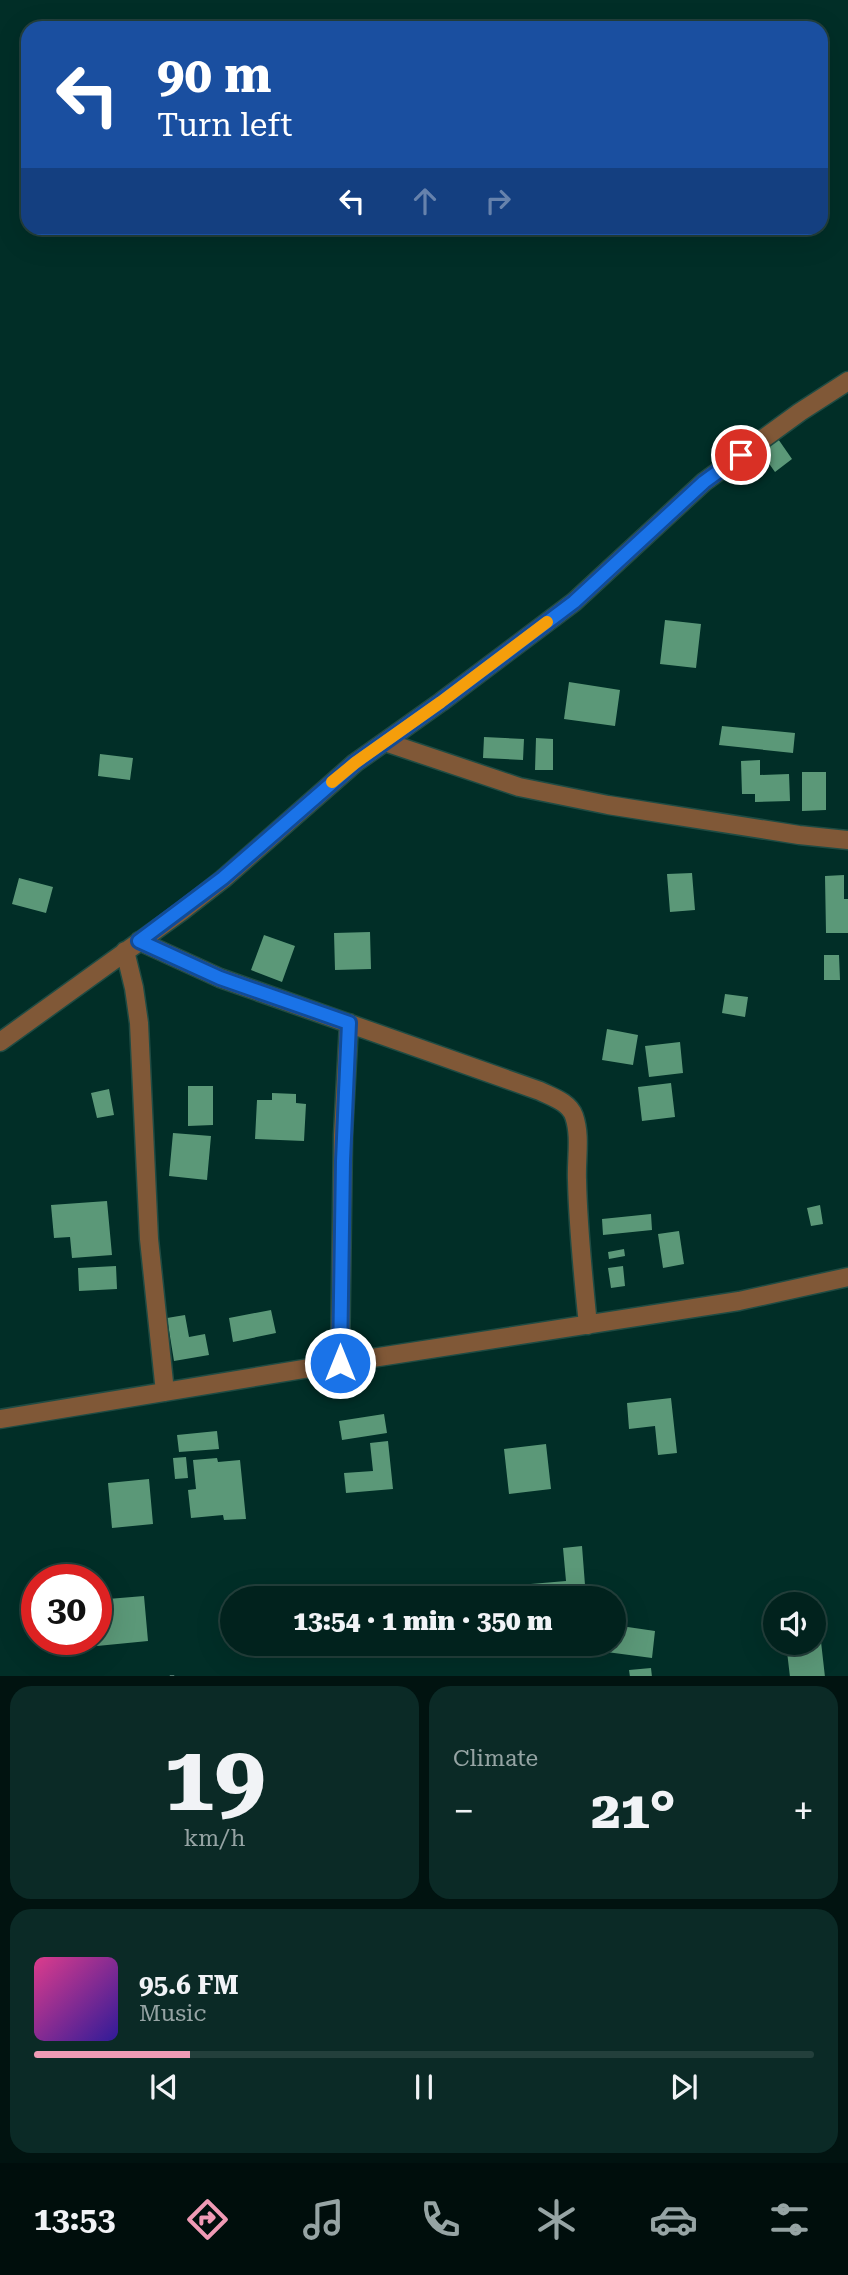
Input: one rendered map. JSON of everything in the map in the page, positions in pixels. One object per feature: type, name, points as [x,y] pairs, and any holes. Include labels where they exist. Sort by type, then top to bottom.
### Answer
[{"type":"street","points":[[0,1042],[223,878],[346,771],[574,602],[704,482],[800,411],[848,381]]},
{"type":"street","points":[[385,742],[519,787],[608,805],[799,835],[848,840]]},
{"type":"street","points":[[132,946],[540,1091],[566,1104],[573,1113],[577,1133],[576,1178],[588,1325]]},
{"type":"street","points":[[132,946],[149,1239],[165,1392]]},
{"type":"street","points":[[340,1363],[343,1161],[349,1023]]},
{"type":"street","points":[[0,1419],[739,1301],[848,1277]]},
{"type":"building","points":[[776,436],[792,459],[775,472],[758,448]]},
{"type":"building","points":[[665,620],[701,624],[696,668],[660,664]]},
{"type":"building","points":[[569,682],[620,690],[615,726],[564,719]]},
{"type":"building","points":[[722,726],[795,733],[793,753],[719,745]]},
{"type":"building","points":[[484,737],[524,739],[523,760],[483,758]]},
{"type":"building","points":[[536,738],[553,739],[553,770],[535,770]]},
{"type":"building","points":[[100,754],[133,758],[130,780],[98,776]]},
{"type":"building","points":[[760,760],[760,775],[789,774],[790,801],[755,802],[755,794],[742,794],[741,761]]},
{"type":"building","points":[[802,772],[826,772],[826,810],[802,811]]},
{"type":"building","points":[[692,873],[695,910],[670,912],[667,874]]},
{"type":"building","points":[[844,875],[844,899],[848,899],[848,933],[826,933],[825,876]]},
{"type":"building","points":[[19,878],[53,887],[46,913],[12,904]]},
{"type":"building","points":[[370,932],[371,969],[335,970],[334,933]]},
{"type":"building","points":[[264,935],[295,946],[282,982],[251,970]]},
{"type":"building","points":[[824,955],[839,955],[840,980],[824,980]]},
{"type":"building","points":[[725,994],[748,997],[745,1017],[722,1013]]},
{"type":"building","points":[[607,1029],[638,1035],[633,1065],[602,1060]]},
{"type":"building","points":[[680,1042],[683,1073],[649,1077],[645,1046]]},
{"type":"building","points":[[671,1083],[675,1117],[642,1121],[638,1087]]},
{"type":"building","points":[[188,1086],[213,1086],[213,1125],[188,1126]]},
{"type":"building","points":[[109,1089],[114,1115],[97,1118],[91,1093]]},
{"type":"building","points":[[272,1093],[296,1094],[296,1103],[306,1104],[304,1141],[255,1139],[257,1100],[272,1100]]},
{"type":"building","points":[[173,1133],[211,1136],[207,1180],[169,1176]]},
{"type":"building","points":[[107,1201],[112,1255],[72,1258],[70,1237],[54,1238],[51,1205]]},
{"type":"building","points":[[820,1205],[823,1224],[811,1226],[807,1208]]},
{"type":"building","points":[[651,1214],[652,1230],[603,1235],[602,1219]]},
{"type":"building","points":[[679,1231],[684,1264],[663,1268],[658,1234]]},
{"type":"building","points":[[624,1249],[625,1256],[609,1259],[608,1252]]},
{"type":"building","points":[[116,1266],[117,1289],[79,1291],[78,1268]]},
{"type":"building","points":[[623,1266],[625,1286],[611,1288],[608,1268]]},
{"type":"building","points":[[271,1310],[276,1333],[233,1342],[229,1318]]},
{"type":"building","points":[[185,1315],[189,1337],[205,1334],[209,1355],[174,1361],[167,1318]]},
{"type":"building","points":[[671,1398],[677,1453],[658,1455],[655,1426],[629,1429],[627,1403]]},
{"type":"building","points":[[384,1414],[387,1433],[342,1440],[339,1421]]},
{"type":"building","points":[[217,1431],[219,1449],[179,1452],[177,1435]]},
{"type":"building","points":[[388,1441],[393,1489],[346,1493],[344,1473],[373,1471],[370,1443]]},
{"type":"building","points":[[546,1444],[551,1489],[509,1494],[504,1449]]},
{"type":"building","points":[[186,1457],[188,1478],[175,1479],[173,1458]]},
{"type":"building","points":[[217,1458],[218,1462],[240,1460],[246,1519],[224,1520],[223,1515],[191,1518],[188,1490],[196,1489],[193,1460]]},
{"type":"building","points":[[149,1479],[153,1524],[112,1528],[108,1483]]},
{"type":"building","points":[[582,1546],[585,1586],[519,1586],[566,1581],[563,1548]]},
{"type":"building","points":[[144,1596],[148,1641],[112,1645],[112,1599]]},
{"type":"building","points":[[626,1627],[655,1631],[652,1658],[626,1655]]},
{"type":"building","points":[[787,1655],[823,1655],[825,1676],[790,1676]]},
{"type":"building","points":[[651,1668],[652,1676],[630,1676],[629,1670]]},
{"type":"slow traffic","points":[[332,782],[547,622]]},
{"type":"route","points":[[340,1363],[343,1161],[349,1023],[220,978],[139,941],[223,878],[355,763],[574,602],[704,482],[741,455]]}]
